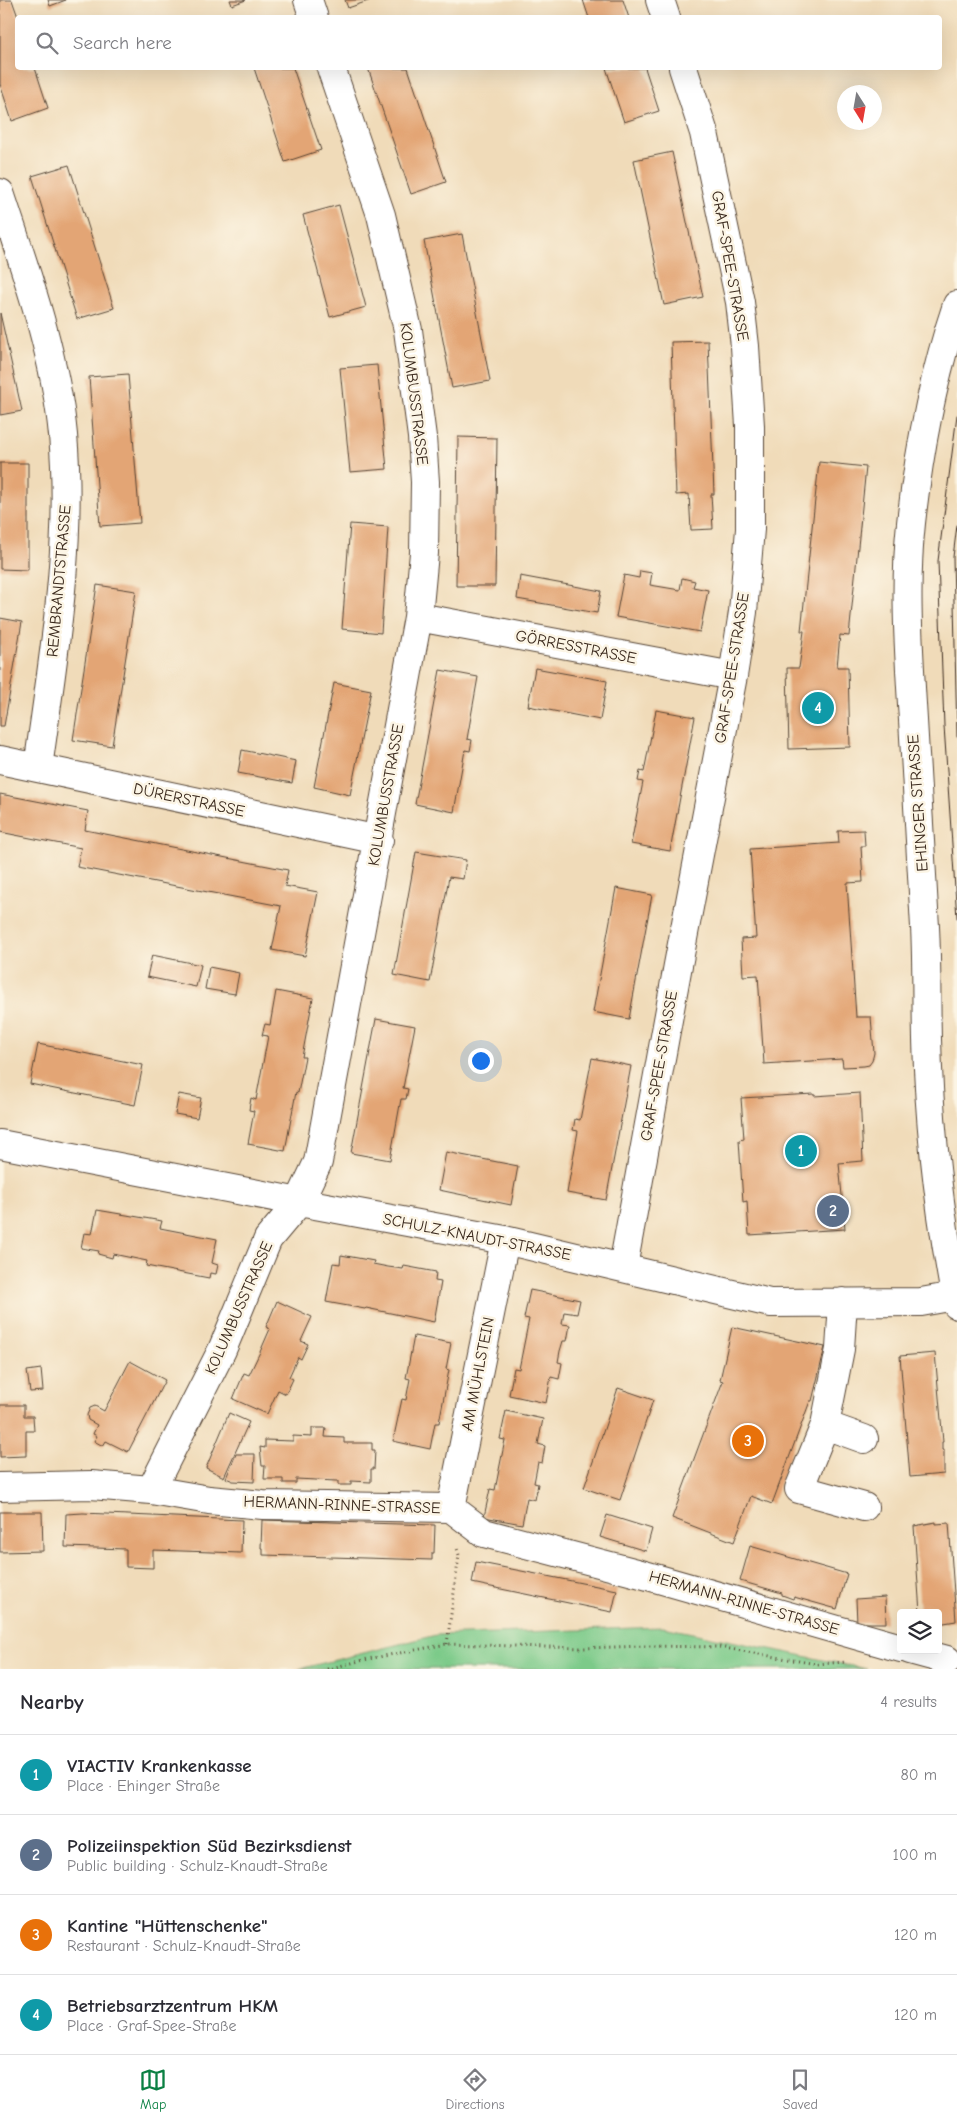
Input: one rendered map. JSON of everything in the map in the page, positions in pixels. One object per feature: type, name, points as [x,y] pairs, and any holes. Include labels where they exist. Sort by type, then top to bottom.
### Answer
[{"type":"street","points":[[308,0],[313,15]]},
{"type":"street","points":[[660,0],[665,15]]},
{"type":"street","name":"KOLUMBUSSTRASSE","points":[[151,1490],[222,1350],[268,1239],[299,1202],[318,1162],[418,617],[424,553],[425,482],[420,422],[408,330],[381,215],[332,70]]},
{"type":"street","name":"GRAF-SPEE-STRASSE","points":[[623,1267],[733,676],[744,612],[750,529],[750,426],[745,346],[732,258],[704,133],[684,70]]},
{"type":"street","name":"REMBRANDTSTRASSE","points":[[0,193],[33,295],[54,378],[63,434],[67,494],[63,581],[38,768]]},
{"type":"street","name":"EHINGER STRASSE","points":[[956,1301],[941,1217],[927,1040],[926,944],[910,679],[908,600],[911,524],[922,455],[935,386],[957,305]]},
{"type":"street","name":"GÖRRESSTRASSE","points":[[418,617],[733,676]]},
{"type":"street","name":"DÜRERSTRASSE","points":[[0,760],[378,840]]},
{"type":"street","name":"SCHULZ-KNAUDT-STRASSE","points":[[0,1144],[505,1240],[770,1303],[956,1301]]},
{"type":"street","name":"AM MÜHLSTEIN","points":[[451,1508],[505,1240]]},
{"type":"street","points":[[843,1302],[840,1349],[825,1425],[799,1489],[864,1507]]},
{"type":"street","points":[[825,1425],[864,1439]]},
{"type":"street","name":"HERMANN-RINNE-STRASSE","points":[[0,1486],[91,1484],[263,1505],[451,1508],[484,1533],[641,1574],[897,1647]]},
{"type":"street","points":[[925,1654],[947,1660]]},
{"type":"path","points":[[447,1644],[459,1555],[451,1508]]},
{"type":"path","points":[[326,1669],[447,1644],[582,1648],[646,1646],[718,1647],[816,1664]]},
{"type":"green space","points":[[663,1627],[867,1669],[299,1669],[436,1635]]},
{"type":"building","points":[[0,0],[12,0],[17,15],[15,15],[15,70],[36,70],[48,108],[12,121],[0,84]]},
{"type":"building","points":[[48,0],[66,0],[50,6]]},
{"type":"building","points":[[230,0],[246,0],[232,5]]},
{"type":"building","points":[[345,0],[371,0],[348,8]]},
{"type":"building","points":[[583,0],[623,0],[628,15],[588,15]]},
{"type":"building","points":[[255,70],[294,70],[321,150],[285,162]]},
{"type":"building","points":[[369,70],[409,70],[446,182],[411,194]]},
{"type":"building","points":[[607,70],[646,70],[659,111],[624,122]]},
{"type":"building","points":[[672,152],[703,297],[664,305],[634,160]]},
{"type":"building","points":[[69,165],[114,308],[77,319],[32,176]]},
{"type":"building","points":[[339,205],[366,307],[330,317],[303,215]]},
{"type":"building","points":[[462,234],[490,381],[452,388],[424,241]]},
{"type":"building","points":[[0,313],[22,411],[0,415]]},
{"type":"building","points":[[708,341],[714,494],[711,494],[713,529],[691,530],[689,494],[676,495],[671,342]]},
{"type":"building","points":[[377,365],[387,469],[350,472],[340,368]]},
{"type":"building","points":[[128,374],[140,523],[100,526],[89,377]]},
{"type":"building","points":[[458,437],[497,438],[495,586],[456,586]]},
{"type":"building","points":[[819,462],[866,467],[849,636],[840,635],[837,667],[848,667],[850,747],[789,749],[787,668],[799,668],[804,631],[801,631]]},
{"type":"building","points":[[0,463],[28,463],[28,570],[0,569]]},
{"type":"building","points":[[350,524],[388,527],[381,633],[342,629]]},
{"type":"building","points":[[640,571],[652,573],[650,585],[680,590],[682,578],[695,581],[693,587],[708,590],[700,632],[616,617],[624,575],[639,578]]},
{"type":"building","points":[[520,576],[601,591],[597,613],[517,599]]},
{"type":"building","points":[[97,585],[136,591],[112,746],[73,740]]},
{"type":"building","points":[[0,618],[22,622],[4,726],[0,726]]},
{"type":"building","points":[[535,668],[607,681],[600,720],[528,706]]},
{"type":"building","points":[[440,670],[478,677],[467,739],[472,740],[470,751],[465,750],[454,812],[415,804]]},
{"type":"building","points":[[334,683],[371,690],[350,795],[314,787]]},
{"type":"building","points":[[656,710],[695,717],[670,851],[631,844],[643,782],[638,781],[640,771],[644,772]]},
{"type":"building","points":[[242,750],[296,761],[292,783],[238,773]]},
{"type":"building","points":[[0,794],[88,811],[85,830],[288,870],[285,886],[318,892],[305,956],[272,950],[281,906],[77,867],[81,848],[0,832]]},
{"type":"building","points":[[864,830],[865,846],[861,846],[863,882],[847,883],[856,1017],[871,1017],[874,1053],[872,1061],[869,1065],[843,1067],[842,1059],[764,1064],[758,975],[743,976],[741,939],[756,938],[750,849],[839,843],[838,831]]},
{"type":"building","points":[[416,852],[466,860],[463,879],[449,877],[430,982],[394,975]]},
{"type":"building","points":[[616,888],[652,895],[629,1019],[593,1012]]},
{"type":"building","points":[[152,955],[201,965],[196,987],[147,977]]},
{"type":"building","points":[[209,967],[239,973],[235,994],[205,989]]},
{"type":"building","points":[[276,991],[313,998],[302,1057],[305,1057],[298,1093],[296,1092],[285,1151],[248,1144],[254,1111],[249,1110],[251,1098],[256,1100],[268,1036],[262,1035],[265,1024],[270,1025]]},
{"type":"building","points":[[376,1019],[415,1026],[403,1088],[408,1089],[406,1099],[401,1099],[390,1160],[351,1153]]},
{"type":"building","points":[[38,1044],[143,1065],[135,1105],[30,1084]]},
{"type":"building","points":[[592,1058],[631,1066],[606,1200],[567,1193],[578,1131],[573,1130],[575,1119],[580,1120]]},
{"type":"building","points":[[860,1093],[863,1161],[839,1163],[845,1229],[749,1235],[747,1201],[743,1202],[739,1140],[744,1139],[741,1098]]},
{"type":"building","points":[[179,1094],[201,1098],[197,1118],[175,1114]]},
{"type":"building","points":[[446,1152],[518,1166],[511,1205],[439,1190]]},
{"type":"building","points":[[97,1210],[162,1221],[160,1228],[217,1239],[212,1263],[218,1265],[216,1274],[210,1273],[209,1278],[146,1266],[147,1261],[113,1254],[112,1258],[98,1254],[99,1251],[81,1248],[84,1233],[92,1234]]},
{"type":"building","points":[[341,1255],[374,1261],[373,1264],[388,1267],[403,1269],[404,1266],[436,1272],[435,1281],[441,1282],[434,1322],[326,1302],[333,1263],[340,1264]]},
{"type":"building","points":[[530,1290],[580,1300],[577,1314],[564,1312],[562,1324],[570,1325],[567,1341],[563,1341],[560,1351],[558,1362],[562,1363],[559,1379],[551,1377],[546,1403],[509,1395],[514,1368],[519,1369],[529,1319],[524,1318]]},
{"type":"building","points":[[277,1301],[312,1317],[301,1341],[308,1344],[301,1359],[298,1357],[289,1377],[293,1379],[286,1394],[278,1390],[267,1414],[233,1399],[244,1373],[249,1375],[260,1352],[270,1329],[266,1327]]},
{"type":"building","points":[[732,1327],[825,1347],[812,1401],[810,1401],[772,1504],[751,1496],[734,1542],[672,1518],[723,1381],[720,1380]]},
{"type":"building","points":[[414,1336],[451,1343],[446,1369],[449,1370],[439,1423],[435,1423],[430,1449],[393,1441],[402,1399],[406,1400],[410,1379],[406,1378]]},
{"type":"building","points":[[935,1353],[943,1442],[942,1450],[944,1450],[944,1474],[910,1477],[900,1356]]},
{"type":"building","points":[[130,1361],[165,1380],[128,1452],[106,1441],[103,1446],[94,1441],[97,1436],[93,1434],[97,1425],[88,1420],[87,1415],[90,1408],[95,1406],[104,1411]]},
{"type":"building","points":[[41,1369],[43,1391],[30,1392],[27,1371]]},
{"type":"building","points":[[618,1388],[653,1400],[620,1500],[584,1488]]},
{"type":"building","points":[[0,1405],[24,1405],[24,1416],[33,1416],[34,1431],[26,1431],[26,1456],[0,1457]]},
{"type":"building","points":[[506,1411],[543,1419],[538,1444],[545,1446],[542,1463],[538,1462],[534,1483],[538,1484],[535,1500],[527,1498],[522,1524],[484,1517],[490,1489],[495,1490],[505,1440],[500,1439]]},
{"type":"building","points":[[229,1413],[249,1422],[224,1477],[206,1468]]},
{"type":"building","points":[[312,1428],[326,1428],[325,1437],[344,1438],[344,1443],[372,1443],[372,1450],[375,1450],[374,1469],[371,1469],[371,1482],[351,1481],[351,1485],[338,1485],[338,1481],[296,1479],[296,1483],[283,1483],[283,1479],[264,1479],[265,1466],[262,1466],[260,1447],[265,1448],[265,1440],[293,1441],[293,1436],[312,1437]]},
{"type":"building","points":[[236,1454],[255,1454],[254,1482],[233,1481],[226,1478]]},
{"type":"building","points":[[0,1512],[42,1512],[43,1551],[0,1552]]},
{"type":"building","points":[[83,1513],[242,1520],[241,1553],[153,1550],[153,1568],[126,1567],[126,1549],[65,1547],[66,1514]]},
{"type":"building","points":[[607,1515],[652,1529],[646,1551],[600,1537]]},
{"type":"building","points":[[262,1520],[435,1525],[434,1553],[432,1553],[432,1560],[263,1555],[263,1548],[261,1548]]},
{"type":"building","points":[[936,1522],[936,1524],[949,1523],[956,1621],[942,1623],[942,1609],[920,1609],[914,1526]]},
{"type":"building","points":[[750,1546],[847,1574],[837,1609],[794,1597],[793,1599],[782,1595],[782,1593],[740,1581]]},
{"type":"building","points":[[476,1562],[617,1590],[612,1612],[472,1583]]},
{"type":"building","points":[[885,1597],[886,1623],[857,1623],[856,1599]]},
{"type":"tram line","points":[[957,415],[938,561],[944,726],[957,918]]},
{"type":"tram line","points":[[957,525],[953,557],[957,737]]},
{"type":"place","name":"Betriebsarztzentrum HKM","points":[[818,708]]},
{"type":"place","name":"VIACTIV Krankenkasse","points":[[801,1151]]},
{"type":"place","name":"Polizeiinspektion Süd Bezirksdienst","points":[[833,1211]]},
{"type":"place","name":"Kantine \"Hüttenschenke\"","points":[[748,1441]]}]
